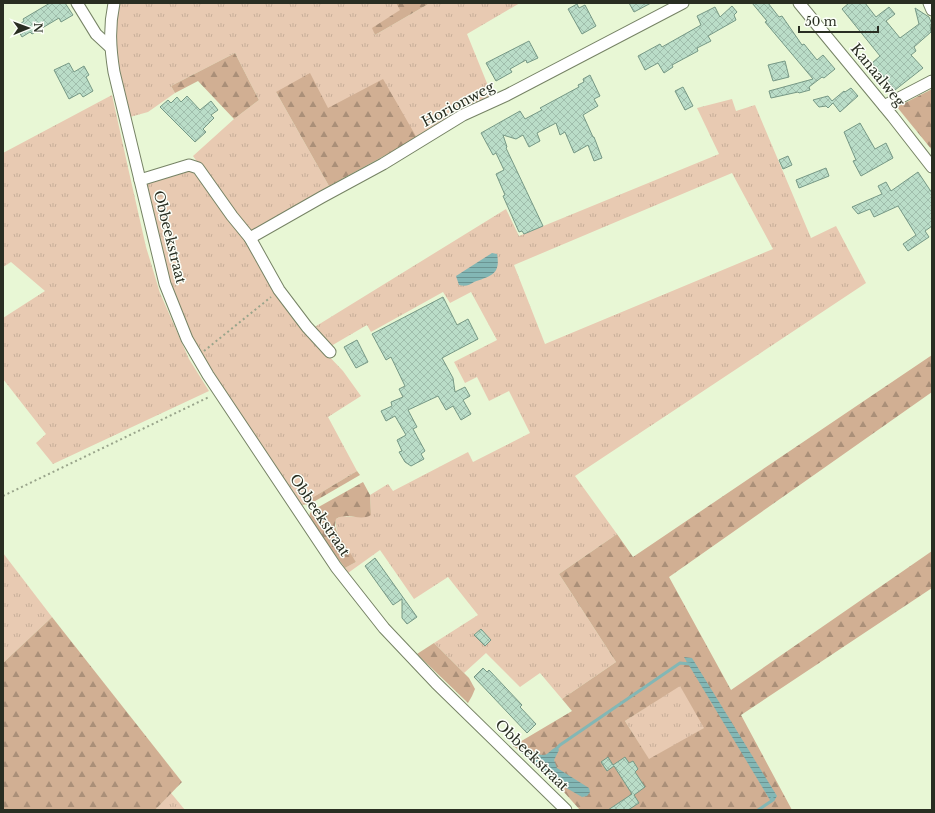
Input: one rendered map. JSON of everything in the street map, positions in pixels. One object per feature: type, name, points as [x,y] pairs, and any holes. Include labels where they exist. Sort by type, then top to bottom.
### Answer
[{"type":"street","points":[[77,3],[96,34],[110,46]]},
{"type":"street","name":"Obbeekstraat","points":[[114,3],[110,46],[114,72],[165,284],[184,332],[197,356],[336,567],[384,628],[436,683],[566,810]]},
{"type":"street","name":"Horionweg","points":[[250,238],[383,164],[463,115],[507,95],[683,3]]},
{"type":"street","name":"Kanaalweg","points":[[799,3],[932,167]]},
{"type":"street","points":[[929,3],[932,10]]},
{"type":"street","points":[[884,106],[932,81]]},
{"type":"street","name":"Obbeekstraat","points":[[140,180],[189,165],[198,168],[232,216],[250,238],[280,290],[307,327],[330,352]]},
{"type":"path","points":[[197,356],[238,325],[280,290]]},
{"type":"path","points":[[3,496],[220,392]]},
{"type":"green space","points":[[120,3],[396,3],[401,10],[373,28],[375,35],[430,3],[520,3],[467,34],[493,98],[417,138],[276,92],[329,186],[253,231],[249,230],[239,222],[193,156],[234,119],[259,100],[235,53],[171,86],[175,93],[148,112],[130,117],[118,60],[116,32]]},
{"type":"green space","points":[[396,3],[430,3],[375,35],[372,28],[400,10]]},
{"type":"green space","points":[[235,53],[259,100],[234,119],[198,81],[175,93],[171,86]]},
{"type":"green space","points":[[310,73],[328,108],[383,79],[417,138],[329,186],[276,92]]},
{"type":"green space","points":[[932,89],[932,150],[897,107]]},
{"type":"green space","points":[[112,95],[146,247],[160,293],[189,359],[209,391],[53,464],[36,443],[46,434],[3,379],[3,318],[45,291],[11,262],[3,267],[3,153]]},
{"type":"green space","points":[[732,99],[736,111],[755,105],[811,238],[836,226],[866,283],[575,476],[617,534],[559,574],[616,662],[562,699],[540,673],[520,687],[486,653],[464,673],[434,643],[478,615],[448,577],[414,599],[380,550],[348,573],[345,568],[356,562],[339,536],[336,519],[342,516],[354,517],[371,515],[370,495],[388,484],[393,491],[468,452],[473,462],[530,433],[509,391],[489,401],[477,377],[465,383],[454,362],[497,340],[471,292],[450,303],[443,292],[371,332],[367,325],[331,346],[313,328],[506,209],[519,236],[719,154],[697,108]],"holes":[[[732,173],[773,249],[545,344],[514,265]]]},
{"type":"green space","points":[[188,169],[193,172],[204,186],[243,238],[264,271],[324,351],[343,371],[361,396],[328,417],[357,471],[300,505],[199,351],[181,316],[165,265],[146,183]]},
{"type":"green space","points":[[932,355],[932,392],[669,577],[731,690],[932,551],[932,588],[741,715],[792,810],[580,810],[538,763],[513,746],[572,711],[562,699],[616,662],[559,574],[617,534],[633,557]],"holes":[[[680,686],[704,728],[649,759],[625,721]]]},
{"type":"green space","points":[[357,471],[360,475],[310,504],[300,505]]},
{"type":"green space","points":[[363,482],[370,495],[371,515],[367,517],[345,516],[336,519],[335,526],[337,532],[356,562],[345,568],[312,524],[309,518],[310,513]]},
{"type":"green space","points":[[3,553],[52,617],[3,663]]},
{"type":"green space","points":[[52,617],[182,782],[155,810],[3,810],[3,663]]},
{"type":"green space","points":[[434,643],[469,678],[475,689],[468,703],[417,654]]},
{"type":"green space","points":[[680,685],[705,728],[649,760],[625,721]]},
{"type":"green space","points":[[171,793],[185,810],[155,810]]},
{"type":"water","points":[[492,253],[497,254],[498,261],[496,271],[493,274],[464,286],[459,285],[456,276]]},
{"type":"water","points":[[684,657],[692,658],[777,796],[774,801],[770,800]]},
{"type":"water","points":[[557,747],[559,750],[554,760],[557,768],[589,788],[590,792],[587,796],[582,797],[563,786],[522,753],[522,750],[527,749],[540,755],[545,755]]},
{"type":"building","points":[[50,3],[65,3],[73,15],[61,22],[59,18],[32,34],[30,32],[22,37],[16,27],[24,21],[23,19]]},
{"type":"building","points":[[629,3],[651,3],[634,12]]},
{"type":"building","points":[[752,3],[768,3],[779,17],[782,16],[802,45],[804,44],[817,60],[823,55],[835,69],[809,87],[810,90],[771,98],[769,91],[813,79],[765,22],[767,21]]},
{"type":"building","points":[[849,3],[865,3],[876,17],[889,7],[895,14],[886,21],[900,38],[919,24],[915,8],[929,17],[932,24],[930,25],[931,32],[914,47],[916,51],[911,55],[923,68],[895,90],[872,63],[880,56],[842,9]]},
{"type":"building","points":[[577,4],[579,8],[585,5],[596,26],[582,34],[568,9]]},
{"type":"building","points":[[732,6],[737,12],[734,15],[736,20],[708,36],[711,41],[697,48],[698,51],[672,65],[673,67],[664,73],[658,63],[645,70],[638,56],[660,44],[662,47],[701,25],[697,16],[715,7],[720,17]]},
{"type":"building","points":[[529,41],[538,58],[527,63],[526,60],[510,69],[512,72],[496,81],[486,63]]},
{"type":"building","points":[[785,61],[789,77],[773,81],[768,65]]},
{"type":"building","points":[[69,63],[74,72],[84,66],[89,75],[86,77],[93,91],[83,97],[80,93],[69,99],[54,70]]},
{"type":"building","points":[[590,75],[600,96],[594,99],[598,106],[583,115],[602,158],[594,161],[588,145],[574,153],[565,132],[560,135],[556,123],[537,133],[540,141],[529,147],[523,135],[516,139],[503,135],[506,148],[543,226],[524,234],[522,231],[519,232],[503,196],[505,195],[496,174],[504,170],[496,153],[493,155],[481,133],[520,111],[525,119],[542,110],[540,108],[579,87],[578,85],[584,82],[583,79]]},
{"type":"building","points":[[683,87],[693,106],[685,110],[675,91]]},
{"type":"building","points":[[851,88],[858,96],[840,112],[833,103],[828,108],[826,106],[819,107],[813,100],[828,96],[832,101],[844,91],[845,92]]},
{"type":"building","points":[[187,96],[200,110],[211,101],[218,110],[211,115],[214,118],[203,129],[206,132],[195,142],[160,107],[168,100],[171,103],[177,97],[181,102]]},
{"type":"building","points":[[860,123],[875,149],[886,143],[893,158],[861,176],[853,161],[856,160],[844,132]]},
{"type":"building","points":[[788,156],[792,165],[783,169],[779,160]]},
{"type":"building","points":[[826,168],[829,176],[799,188],[796,180]]},
{"type":"building","points":[[918,172],[932,193],[932,226],[925,231],[929,237],[908,251],[903,244],[916,235],[898,206],[874,217],[870,209],[858,214],[852,207],[882,194],[878,186],[886,182],[891,191]]},
{"type":"building","points":[[443,297],[457,325],[468,319],[478,339],[442,358],[453,378],[455,392],[465,387],[470,396],[463,400],[471,414],[461,420],[453,406],[446,410],[438,396],[408,410],[417,427],[413,429],[425,451],[421,454],[424,459],[411,466],[405,462],[399,452],[402,451],[397,440],[406,435],[395,416],[386,421],[381,411],[392,406],[391,402],[403,397],[399,389],[405,386],[391,357],[386,360],[372,334]]},
{"type":"building","points":[[357,340],[368,362],[356,368],[344,347]]},
{"type":"building","points":[[375,558],[417,617],[407,624],[402,618],[402,599],[393,605],[365,566]]},
{"type":"building","points":[[481,629],[491,640],[485,646],[474,635]]},
{"type":"building","points":[[483,668],[487,672],[489,670],[522,705],[520,707],[536,724],[527,733],[474,677]]},
{"type":"building","points":[[608,757],[613,765],[625,757],[629,763],[633,761],[638,769],[635,772],[645,787],[634,795],[639,803],[628,810],[608,810],[632,794],[614,766],[607,771],[601,762]]},
{"type":"waterway","points":[[555,750],[560,745],[680,663],[691,665]]},
{"type":"waterway","points":[[758,810],[773,800],[772,798]]}]
